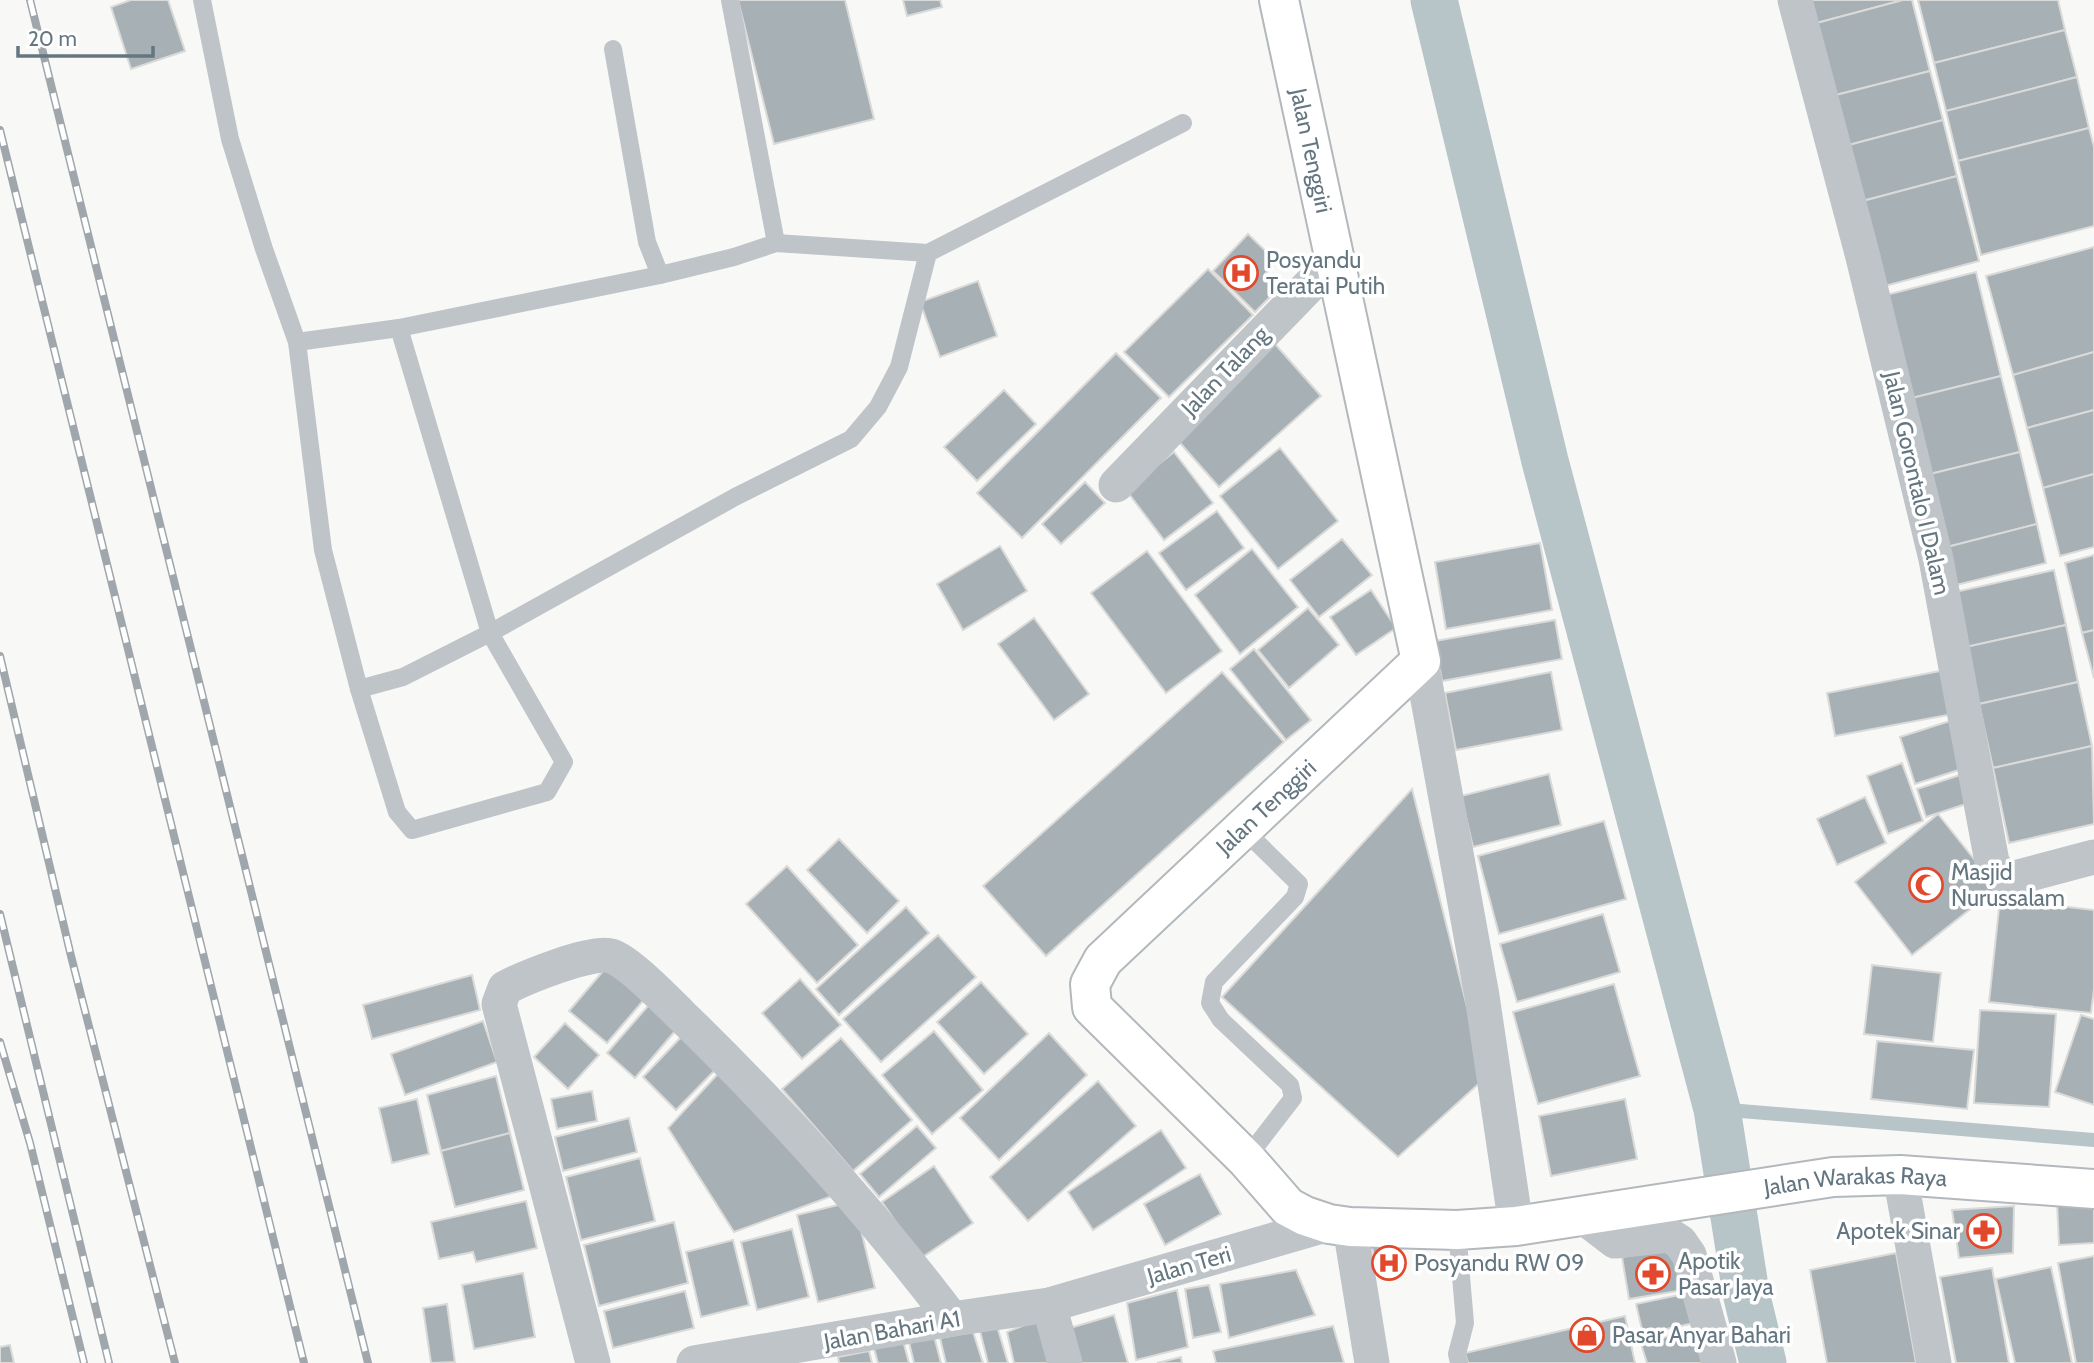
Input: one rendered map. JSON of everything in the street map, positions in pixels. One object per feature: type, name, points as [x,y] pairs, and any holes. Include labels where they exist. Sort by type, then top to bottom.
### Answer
[{"type":"street","name":"Jalan Tenggiri","points":[[1279,0],[1421,661],[1102,960],[1090,984],[1092,1007],[1246,1159],[1288,1207],[1305,1216],[1339,1225],[1457,1230],[1516,1226],[1618,1210]]},
{"type":"street","name":"Jalan Gorontalo I Dalam","points":[[1795,0],[1863,257],[1936,559],[1992,862],[1999,874],[2015,878],[2094,857]]},
{"type":"street","name":"Jalan Talang","points":[[1116,485],[1335,259]]},
{"type":"street","points":[[1421,661],[1482,996],[1516,1226]]},
{"type":"street","points":[[593,1363],[499,1004],[505,988],[521,979],[582,959],[601,956],[611,956],[621,962],[660,994],[705,1037],[789,1125],[952,1318]]},
{"type":"street","points":[[1900,1175],[1934,1363]]},
{"type":"street","name":"Jalan Warakas Raya","points":[[1618,1210],[1833,1177],[1900,1175],[2094,1189]]},
{"type":"street","points":[[1581,1215],[1615,1241],[1669,1235],[1680,1242],[1689,1255],[1719,1363]]},
{"type":"street","points":[[1339,1225],[1372,1363]]},
{"type":"street","name":"Jalan Teri","points":[[1049,1305],[1339,1225]]},
{"type":"street","points":[[1049,1305],[1065,1363]]},
{"type":"street","name":"Jalan Bahari A1","points":[[694,1363],[762,1358],[952,1318],[1049,1305]]},
{"type":"lane","points":[[202,0],[230,139],[264,249],[297,342],[323,550],[359,689],[397,813],[412,830],[547,792],[564,762],[490,633],[399,328]]},
{"type":"lane","points":[[730,0],[776,243]]},
{"type":"lane","points":[[613,50],[647,242],[660,275]]},
{"type":"lane","points":[[297,342],[399,328],[660,275],[734,257],[776,243],[928,253],[1182,123]]},
{"type":"lane","points":[[359,689],[403,677],[490,633],[735,497],[851,439],[878,407],[899,367],[928,253]]},
{"type":"lane","points":[[1244,828],[1299,884],[1295,897],[1214,982],[1210,1003],[1221,1020],[1290,1086],[1293,1098],[1246,1159]]},
{"type":"lane","points":[[1457,1230],[1465,1323],[1457,1354],[1459,1363]]},
{"type":"building","points":[[131,0],[168,0],[185,51],[131,69],[111,7]]},
{"type":"building","points":[[738,0],[845,0],[874,119],[774,144]]},
{"type":"building","points":[[903,0],[940,0],[942,7],[907,16]]},
{"type":"building","points":[[1807,0],[1903,0],[1813,24]]},
{"type":"building","points":[[1903,0],[1912,0],[1930,71],[1832,96],[1813,24]]},
{"type":"building","points":[[1918,0],[2058,0],[2065,30],[1934,63]]},
{"type":"building","points":[[2065,30],[2077,77],[1946,111],[1934,63]]},
{"type":"building","points":[[1930,71],[1943,120],[1845,146],[1832,96]]},
{"type":"building","points":[[2077,77],[2089,128],[1958,161],[1946,111]]},
{"type":"building","points":[[1943,120],[1957,176],[1859,202],[1845,146]]},
{"type":"building","points":[[2089,128],[2094,147],[2094,226],[1981,255],[1958,161]]},
{"type":"building","points":[[1957,176],[1979,261],[1881,287],[1859,202]]},
{"type":"building","name":"Posyandu Teratai Putih","points":[[1248,234],[1277,262],[1265,274],[1279,288],[1255,312],[1213,271]]},
{"type":"building","points":[[2094,247],[2094,352],[2013,375],[1986,276]]},
{"type":"building","points":[[1208,269],[1253,315],[1169,397],[1124,352]]},
{"type":"building","points":[[1976,272],[2001,376],[1912,398],[1886,295]]},
{"type":"building","points":[[978,281],[997,336],[940,357],[920,302]]},
{"type":"building","points":[[1275,344],[1321,396],[1219,487],[1173,435]]},
{"type":"building","points":[[2094,352],[2094,410],[2027,428],[2013,375]]},
{"type":"building","points":[[1116,353],[1161,398],[1022,538],[977,493]]},
{"type":"building","points":[[2001,376],[2020,452],[1930,474],[1912,398]]},
{"type":"building","points":[[1004,390],[1036,424],[977,481],[944,447]]},
{"type":"building","points":[[2094,410],[2094,474],[2043,488],[2027,428]]},
{"type":"building","points":[[1280,448],[1338,521],[1278,569],[1220,496]]},
{"type":"building","points":[[1174,452],[1213,503],[1164,540],[1126,490]]},
{"type":"building","points":[[2020,452],[2037,524],[1947,547],[1930,474]]},
{"type":"building","points":[[2094,474],[2094,547],[2060,556],[2043,488]]},
{"type":"building","points":[[1085,482],[1105,503],[1061,544],[1042,524]]},
{"type":"building","points":[[1217,511],[1244,548],[1186,590],[1159,553]]},
{"type":"building","points":[[2037,524],[2046,563],[1956,585],[1947,547]]},
{"type":"building","points":[[1342,539],[1372,575],[1319,617],[1290,580]]},
{"type":"building","points":[[1540,543],[1552,610],[1446,629],[1435,562]]},
{"type":"building","points":[[1000,546],[1027,591],[963,630],[937,584]]},
{"type":"building","points":[[1252,549],[1298,607],[1240,654],[1195,595]]},
{"type":"building","points":[[1147,551],[1222,651],[1166,693],[1091,593]]},
{"type":"building","points":[[2094,555],[2094,630],[2082,633],[2065,563]]},
{"type":"building","points":[[2054,570],[2066,625],[1966,647],[1955,592]]},
{"type":"building","points":[[1371,590],[1396,628],[1356,655],[1330,617]]},
{"type":"building","points":[[1308,608],[1339,645],[1289,688],[1258,650]]},
{"type":"building","points":[[1034,618],[1089,694],[1054,720],[998,644]]},
{"type":"building","points":[[1555,620],[1562,659],[1442,681],[1435,641]]},
{"type":"building","points":[[2066,625],[2078,682],[1979,704],[1966,647]]},
{"type":"building","points":[[2094,630],[2094,678],[2082,633]]},
{"type":"building","points":[[1254,649],[1311,720],[1286,740],[1230,669]]},
{"type":"building","points":[[1945,670],[1953,714],[1835,736],[1827,693]]},
{"type":"building","points":[[1222,672],[1284,742],[1046,956],[983,886]]},
{"type":"building","points":[[1551,672],[1562,730],[1456,750],[1445,693]]},
{"type":"building","points":[[2078,682],[2092,746],[1993,768],[1979,704]]},
{"type":"building","points":[[1953,720],[1968,767],[1915,784],[1900,737]]},
{"type":"building","points":[[2092,746],[2094,824],[2009,843],[1993,768]]},
{"type":"building","points":[[1902,763],[1923,821],[1888,834],[1867,776]]},
{"type":"building","points":[[1549,774],[1561,825],[1473,847],[1461,796]]},
{"type":"building","points":[[1960,775],[1969,803],[1926,817],[1917,789]]},
{"type":"building","points":[[1412,789],[1485,1078],[1398,1157],[1222,997]]},
{"type":"building","points":[[1865,797],[1886,843],[1837,865],[1817,819]]},
{"type":"building","name":"Masjid Nurussalam","points":[[1938,814],[1997,888],[1912,955],[1855,882]]},
{"type":"building","points":[[1604,821],[1626,899],[1499,934],[1478,856]]},
{"type":"building","points":[[839,839],[899,901],[867,933],[807,870]]},
{"type":"building","points":[[787,866],[858,945],[817,983],[746,904]]},
{"type":"building","points":[[2000,899],[2094,910],[2094,989],[2091,1013],[1989,1002]]},
{"type":"building","points":[[906,907],[929,933],[839,1015],[816,989]]},
{"type":"building","points":[[1603,914],[1620,972],[1517,1002],[1500,944]]},
{"type":"building","points":[[938,935],[976,977],[881,1062],[843,1019]]},
{"type":"building","points":[[610,963],[648,995],[607,1043],[569,1011]]},
{"type":"building","points":[[1872,965],[1941,973],[1933,1042],[1864,1034]]},
{"type":"building","points":[[472,975],[480,1010],[372,1039],[363,1005]]},
{"type":"building","points":[[800,979],[841,1025],[802,1059],[762,1013]]},
{"type":"building","points":[[981,982],[1028,1034],[984,1074],[937,1022]]},
{"type":"building","points":[[1614,984],[1640,1076],[1538,1104],[1513,1012]]},
{"type":"building","points":[[655,998],[682,1023],[635,1078],[607,1053]]},
{"type":"building","points":[[1980,1010],[2056,1014],[2049,1107],[1974,1103]]},
{"type":"building","points":[[2081,1015],[2094,1019],[2094,1105],[2055,1092]]},
{"type":"building","points":[[483,1021],[497,1062],[405,1095],[391,1054]]},
{"type":"building","points":[[565,1023],[599,1055],[568,1089],[534,1057]]},
{"type":"building","points":[[934,1031],[983,1090],[932,1134],[882,1075]]},
{"type":"building","points":[[1049,1033],[1087,1075],[999,1160],[960,1118]]},
{"type":"building","points":[[684,1034],[718,1067],[676,1110],[643,1077]]},
{"type":"building","points":[[841,1038],[912,1120],[853,1171],[782,1089]]},
{"type":"building","points":[[1877,1041],[1974,1050],[1967,1109],[1871,1099]]},
{"type":"building","points":[[726,1065],[832,1196],[734,1232],[668,1128]]},
{"type":"building","points":[[496,1076],[510,1133],[441,1151],[427,1095]]},
{"type":"building","points":[[1098,1081],[1136,1126],[1028,1221],[990,1177]]},
{"type":"building","points":[[592,1091],[597,1121],[557,1129],[551,1099]]},
{"type":"building","points":[[417,1099],[429,1154],[392,1163],[379,1108]]},
{"type":"building","points":[[1625,1099],[1637,1159],[1551,1176],[1539,1116]]},
{"type":"building","points":[[629,1118],[637,1152],[563,1171],[555,1137]]},
{"type":"building","points":[[917,1126],[936,1148],[879,1197],[860,1174]]},
{"type":"building","points":[[1161,1130],[1186,1168],[1093,1230],[1068,1192]]},
{"type":"building","points":[[510,1133],[524,1190],[455,1207],[441,1151]]},
{"type":"building","points":[[640,1158],[655,1221],[581,1240],[566,1177]]},
{"type":"building","points":[[934,1166],[973,1223],[921,1258],[882,1202]]},
{"type":"building","points":[[1200,1174],[1221,1214],[1165,1245],[1144,1204]]},
{"type":"building","points":[[526,1201],[537,1248],[476,1262],[473,1252],[439,1259],[431,1222]]},
{"type":"building","points":[[854,1201],[875,1288],[818,1302],[797,1215]]},
{"type":"building","points":[[2094,1201],[2094,1243],[2059,1245],[2057,1202]]},
{"type":"building","name":"Apotek Sinar","points":[[2014,1206],[2013,1253],[1959,1258],[1952,1210]]},
{"type":"building","points":[[674,1222],[688,1283],[599,1306],[584,1245]]},
{"type":"building","points":[[792,1229],[809,1297],[757,1310],[741,1242]]},
{"type":"building","points":[[1394,1233],[1402,1267],[1378,1273],[1370,1238]]},
{"type":"building","points":[[733,1240],[749,1305],[701,1317],[686,1252]]},
{"type":"building","name":"Apotik Pasar Jaya","points":[[1677,1248],[1684,1290],[1629,1299],[1622,1257]]},
{"type":"building","points":[[1896,1253],[1916,1363],[1827,1363],[1810,1270]]},
{"type":"building","points":[[2094,1256],[2094,1363],[2076,1363],[2058,1263]]},
{"type":"building","points":[[2051,1267],[2072,1363],[2015,1363],[1996,1279]]},
{"type":"building","points":[[1992,1268],[2009,1363],[1956,1363],[1940,1277]]},
{"type":"building","points":[[1296,1270],[1315,1315],[1229,1338],[1220,1284]]},
{"type":"building","points":[[523,1273],[535,1337],[474,1349],[462,1285]]},
{"type":"building","points":[[1209,1285],[1221,1332],[1193,1338],[1185,1289]]},
{"type":"building","points":[[1177,1290],[1188,1347],[1136,1360],[1127,1303]]},
{"type":"building","points":[[685,1291],[694,1328],[613,1348],[604,1311]]},
{"type":"building","points":[[1693,1292],[1699,1322],[1643,1334],[1636,1304]]},
{"type":"building","points":[[447,1304],[455,1362],[431,1363],[423,1308]]},
{"type":"building","points":[[1114,1315],[1128,1363],[1080,1363],[1070,1328]]},
{"type":"building","name":"Pasar Anyar Bahari","points":[[1625,1316],[1635,1363],[1468,1363],[1465,1353]]},
{"type":"building","points":[[1040,1319],[1053,1363],[1014,1363],[1007,1332]]},
{"type":"building","points":[[997,1326],[1008,1363],[988,1363],[980,1331]]},
{"type":"building","points":[[1333,1326],[1344,1363],[1216,1363],[1213,1351]]},
{"type":"building","points":[[1700,1327],[1709,1363],[1647,1363],[1641,1344]]},
{"type":"building","points":[[973,1332],[983,1363],[946,1363],[940,1338]]},
{"type":"building","points":[[934,1336],[941,1363],[914,1363],[909,1342]]},
{"type":"building","points":[[902,1337],[909,1363],[878,1363],[872,1341]]},
{"type":"building","points":[[10,1345],[14,1363],[0,1363],[0,1347]]},
{"type":"building","points":[[869,1351],[872,1363],[839,1363],[838,1357]]},
{"type":"building","points":[[1181,1357],[1182,1363],[1157,1363]]},
{"type":"waterway","points":[[1434,0],[1545,461],[1717,1109],[1746,1293],[1763,1363]]},
{"type":"waterway","points":[[1717,1109],[2094,1140]]},
{"type":"railway","points":[[30,0],[368,1363]]},
{"type":"railway","points":[[0,130],[304,1363]]},
{"type":"railway","points":[[0,656],[71,956],[175,1363]]},
{"type":"railway","points":[[0,914],[109,1363]]},
{"type":"railway","points":[[0,1042],[30,1143],[84,1363]]},
{"type":"place","name":"Posyandu Teratai Putih","points":[[1241,273]]},
{"type":"place","name":"Masjid Nurussalam","points":[[1926,885]]},
{"type":"place","name":"Apotek Sinar","points":[[1984,1231]]},
{"type":"place","name":"Posyandu RW 09","points":[[1389,1263]]},
{"type":"place","name":"Apotik Pasar Jaya","points":[[1653,1274]]},
{"type":"place","name":"Pasar Anyar Bahari","points":[[1587,1335]]}]
